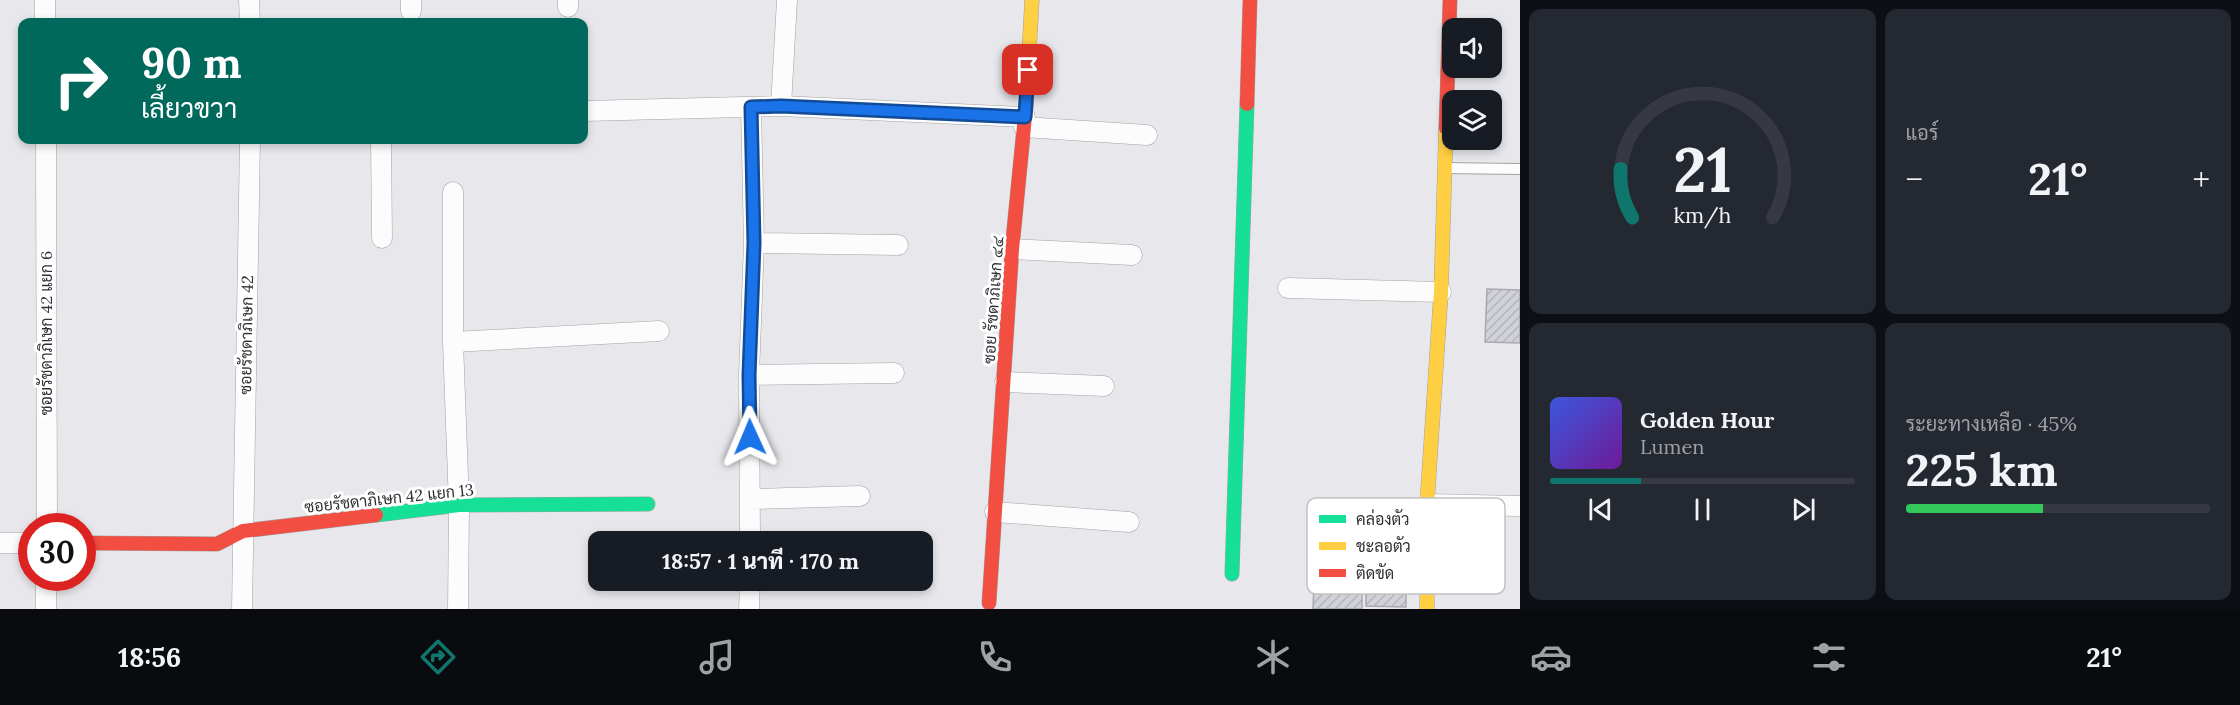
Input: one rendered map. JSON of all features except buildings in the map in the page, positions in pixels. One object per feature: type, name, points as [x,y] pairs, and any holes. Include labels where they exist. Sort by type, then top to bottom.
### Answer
[{"type":"street","points":[[45,0],[45,18]]},
{"type":"street","points":[[249,0],[250,18]]},
{"type":"street","points":[[781,106],[787,0]]},
{"type":"street","name":"ซอย รัชดาภิเษก ๔๔","points":[[989,603],[1012,249],[1032,0]]},
{"type":"street","points":[[1232,574],[1250,0]]},
{"type":"street","points":[[1427,498],[1441,292],[1450,0]]},
{"type":"street","points":[[588,111],[781,106],[1024,122],[1148,135]]},
{"type":"street","points":[[750,531],[749,375],[754,243],[751,107]]},
{"type":"street","name":"ซอยรัชดาภิเษก 42 แยก 6","points":[[46,144],[47,513]]},
{"type":"street","name":"ซอยรัชดาภิเษก 42","points":[[242,609],[250,144]]},
{"type":"street","points":[[381,144],[382,238]]},
{"type":"street","points":[[453,192],[453,342],[459,505],[458,609]]},
{"type":"street","points":[[754,243],[898,245]]},
{"type":"street","points":[[1012,249],[1132,255]]},
{"type":"street","points":[[1288,288],[1441,292]]},
{"type":"street","points":[[453,342],[659,331]]},
{"type":"street","points":[[749,375],[894,373]]},
{"type":"street","points":[[1005,382],[1104,386]]},
{"type":"street","points":[[751,499],[860,496]]},
{"type":"street","name":"ซอยรัชดาภิเษก 42 แยก 13","points":[[96,543],[217,544],[243,531],[459,505],[648,504]]},
{"type":"street","points":[[1505,506],[1520,506]]},
{"type":"street","points":[[995,512],[1129,522]]},
{"type":"street","points":[[0,543],[18,543]]},
{"type":"street","points":[[46,591],[46,609]]},
{"type":"street","points":[[749,609],[750,591]]},
{"type":"lane","points":[[1444,168],[1520,169]]},
{"type":"traffic: fast","points":[[1232,574],[1247,104]]},
{"type":"traffic: fast","points":[[376,515],[459,505],[648,504]]},
{"type":"traffic: slow","points":[[1026,106],[1032,0]]},
{"type":"traffic: slow","points":[[1427,498],[1441,292],[1445,150]]},
{"type":"traffic: slow","points":[[1427,594],[1427,609]]},
{"type":"traffic: jam","points":[[1247,104],[1250,0]]},
{"type":"traffic: jam","points":[[1447,90],[1450,0]]},
{"type":"traffic: jam","points":[[989,603],[1012,249],[1026,106]]},
{"type":"traffic: jam","points":[[96,543],[217,544],[243,531],[376,515]]},
{"type":"route","points":[[750,437],[749,375],[754,243],[751,107],[781,106],[1025,117],[1028,70]]}]
